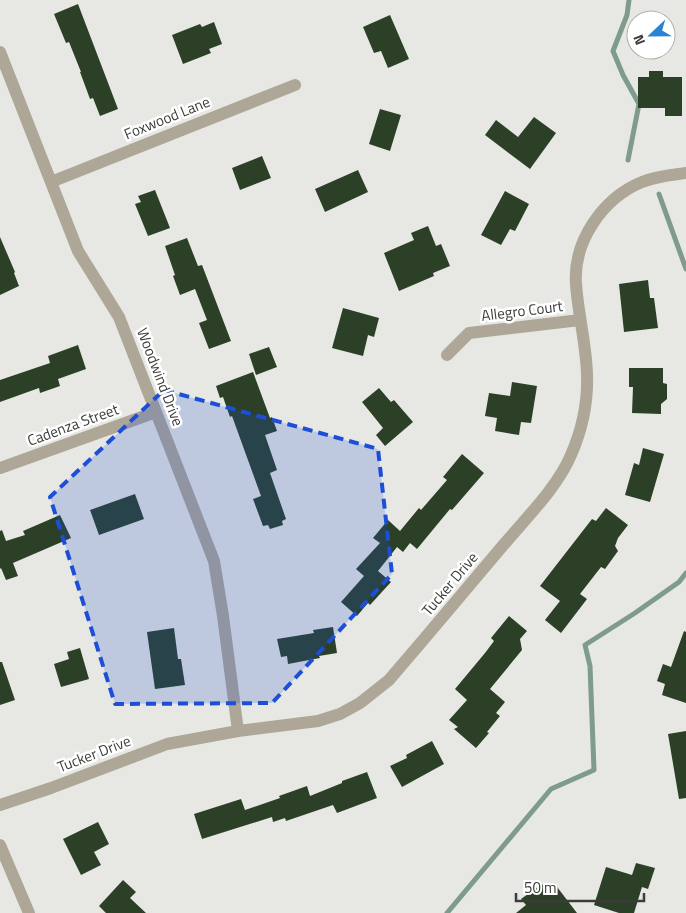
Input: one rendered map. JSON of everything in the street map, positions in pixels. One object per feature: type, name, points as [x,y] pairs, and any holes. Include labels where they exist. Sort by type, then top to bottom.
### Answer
[{"type":"street","name":"Woodwind Drive","points":[[0,52],[78,251],[119,317],[214,561],[238,731]]},
{"type":"street","name":"Foxwood Lane","points":[[51,182],[295,85]]},
{"type":"street","name":"Tucker Drive","points":[[0,805],[160,747],[238,731],[318,721],[340,714],[360,703],[388,680],[542,500],[571,456],[583,418],[587,375],[576,282],[578,258],[585,238],[608,204],[624,192],[641,182],[658,177],[686,173]]},
{"type":"street","name":"Allegro Court","points":[[447,355],[469,334],[580,320]]},
{"type":"street","name":"Cadenza Street","points":[[0,468],[156,412]]},
{"type":"street","points":[[0,845],[30,913]]},
{"type":"highlighted area","points":[[164,390],[378,449],[392,574],[272,703],[115,704],[50,497]]},
{"type":"building","points":[[78,4],[118,109],[100,116],[93,98],[90,99],[69,42],[66,43],[54,14]]},
{"type":"building","points":[[390,15],[409,59],[388,68],[381,51],[374,53],[363,27]]},
{"type":"building","points":[[214,22],[222,44],[209,49],[211,53],[183,64],[172,35],[200,24],[202,27]]},
{"type":"building","points":[[649,71],[663,71],[663,77],[682,77],[682,116],[665,116],[665,108],[638,108],[638,77],[649,77]]},
{"type":"building","points":[[380,109],[401,115],[390,151],[369,144]]},
{"type":"building","points":[[534,117],[556,133],[530,169],[485,135],[496,120],[518,137]]},
{"type":"building","points":[[262,156],[271,178],[240,190],[232,168]]},
{"type":"building","points":[[358,170],[368,192],[325,212],[315,189]]},
{"type":"building","points":[[155,190],[170,228],[148,236],[135,204],[141,202],[138,196]]},
{"type":"building","points":[[505,191],[529,204],[515,231],[510,229],[501,245],[481,235]]},
{"type":"building","points":[[428,226],[436,246],[441,244],[450,266],[433,273],[434,276],[399,291],[384,253],[414,240],[411,233]]},
{"type":"building","points":[[0,237],[19,286],[0,295]]},
{"type":"building","points":[[187,238],[198,266],[202,265],[231,341],[209,349],[199,323],[207,320],[195,289],[180,295],[165,246]]},
{"type":"building","points":[[648,280],[650,298],[654,298],[658,328],[624,332],[619,284]]},
{"type":"building","points":[[343,308],[379,318],[374,337],[368,335],[363,356],[332,348]]},
{"type":"building","points":[[78,345],[86,369],[58,379],[60,386],[40,393],[39,388],[0,402],[0,380],[50,363],[48,356]]},
{"type":"building","points":[[269,347],[277,367],[256,375],[249,354]]},
{"type":"building","points":[[629,368],[663,368],[663,383],[667,384],[667,399],[661,404],[661,414],[632,413],[633,387],[629,387]]},
{"type":"building","points":[[253,372],[270,418],[272,417],[277,431],[265,435],[277,470],[270,473],[286,519],[282,521],[283,525],[270,529],[268,525],[263,526],[253,499],[261,496],[232,416],[230,417],[223,397],[220,398],[216,386]]},
{"type":"building","points":[[512,382],[537,386],[531,423],[521,422],[519,435],[495,431],[497,418],[485,416],[489,393],[510,396]]},
{"type":"building","points":[[379,388],[391,402],[394,400],[413,422],[385,446],[376,435],[383,428],[362,402]]},
{"type":"building","points":[[643,448],[664,454],[650,502],[625,495],[634,463],[639,465]]},
{"type":"building","points":[[462,454],[484,473],[452,510],[450,509],[417,549],[410,543],[403,552],[397,547],[378,571],[391,582],[357,616],[341,602],[364,576],[356,569],[380,543],[373,538],[388,520],[400,531],[419,508],[421,510],[447,480],[443,477]]},
{"type":"building","points":[[135,494],[144,519],[99,535],[90,510]]},
{"type":"building","points":[[606,508],[628,525],[618,538],[615,546],[618,551],[605,569],[601,567],[580,594],[587,599],[561,633],[545,620],[560,601],[540,586],[592,519],[596,521]]},
{"type":"building","points":[[60,515],[71,538],[13,563],[18,576],[6,580],[0,569],[0,531],[2,530],[6,541],[25,535],[23,531]]},
{"type":"building","points":[[509,616],[527,631],[520,639],[522,650],[490,689],[505,702],[496,713],[500,716],[476,748],[454,729],[458,727],[449,720],[467,700],[455,689],[494,641],[491,638]]},
{"type":"building","points":[[333,627],[337,653],[288,664],[287,656],[281,657],[277,639],[314,633],[313,630]]},
{"type":"building","points":[[174,628],[178,659],[181,659],[185,685],[155,689],[147,632]]},
{"type":"building","points":[[684,631],[686,632],[686,703],[662,695],[665,684],[657,681],[663,664],[671,667]]},
{"type":"building","points":[[80,648],[89,679],[61,687],[54,664],[69,659],[67,652]]},
{"type":"building","points":[[0,662],[2,662],[15,700],[0,705]]},
{"type":"building","points":[[686,731],[686,798],[679,799],[668,734]]},
{"type":"building","points":[[432,741],[444,764],[402,787],[390,766],[407,758],[406,755]]},
{"type":"building","points":[[367,772],[377,798],[337,813],[333,805],[286,821],[285,818],[273,822],[272,817],[202,839],[194,814],[241,799],[245,810],[307,786],[310,796]]},
{"type":"building","points":[[98,822],[109,844],[94,852],[101,865],[81,875],[63,839]]},
{"type":"building","points":[[636,863],[655,868],[648,889],[642,887],[634,913],[619,913],[594,905],[606,867],[632,875]]},
{"type":"building","points":[[123,880],[136,892],[130,898],[146,913],[106,913],[99,906]]},
{"type":"building","points":[[554,883],[577,913],[516,913],[526,905],[521,899],[542,884],[546,889]]},
{"type":"waterway","points":[[628,160],[639,104],[623,75],[613,51],[627,15],[629,0]]},
{"type":"waterway","points":[[659,194],[686,269]]},
{"type":"waterway","points":[[447,913],[551,789],[594,770],[590,666],[585,645],[679,582],[686,573]]}]
